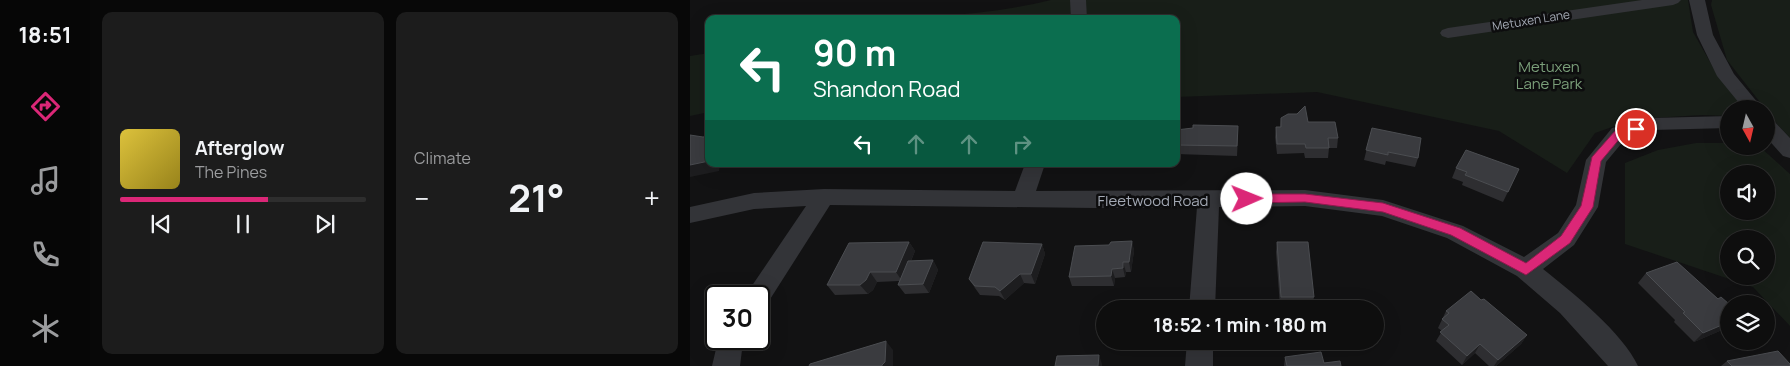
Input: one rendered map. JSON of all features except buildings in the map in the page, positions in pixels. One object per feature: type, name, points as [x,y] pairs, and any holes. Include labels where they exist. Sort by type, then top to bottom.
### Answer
[{"type":"street","points":[[1078,0],[1080,15]]},
{"type":"street","name":"Metuxen Lane","points":[[1448,33],[1673,0]]},
{"type":"street","points":[[1698,0],[1705,35],[1726,76],[1746,100]]},
{"type":"street","points":[[1526,269],[1566,239],[1587,207],[1596,160],[1619,133],[1652,124],[1720,122]]},
{"type":"street","points":[[1775,134],[1790,151]]},
{"type":"street","points":[[1023,198],[1034,167]]},
{"type":"street","points":[[765,285],[824,197]]},
{"type":"street","name":"Fleetwood Road","points":[[690,215],[754,201],[824,197],[1096,200],[1305,198],[1383,208],[1456,232],[1526,269],[1569,306],[1613,351],[1624,366]]},
{"type":"street","points":[[1202,300],[1208,200]]},
{"type":"street","points":[[726,366],[729,350]]},
{"type":"street","points":[[1198,366],[1199,350]]},
{"type":"green space","name":"Metuxen Lane Park","points":[[1051,0],[1688,0],[1693,32],[1714,69],[1738,100],[1720,100],[1720,116],[1635,119],[1595,133],[1567,173],[1499,131],[1317,92],[1180,97],[1180,15],[950,15],[1009,8]]},
{"type":"green space","points":[[1712,0],[1790,0],[1790,138],[1775,121],[1775,100],[1758,100],[1727,60],[1711,5]]},
{"type":"green space","points":[[705,54],[705,113],[690,116],[690,56]]},
{"type":"green space","points":[[1696,143],[1720,143],[1720,155],[1769,155],[1790,174],[1790,326],[1775,310],[1775,295],[1761,295],[1753,287],[1747,285],[1775,285],[1775,230],[1720,230],[1720,276],[1625,244],[1625,163],[1658,150]]},
{"type":"route","points":[[1247,199],[1305,198],[1383,208],[1456,232],[1526,269],[1566,239],[1587,207],[1596,160],[1619,133],[1636,129]]}]
